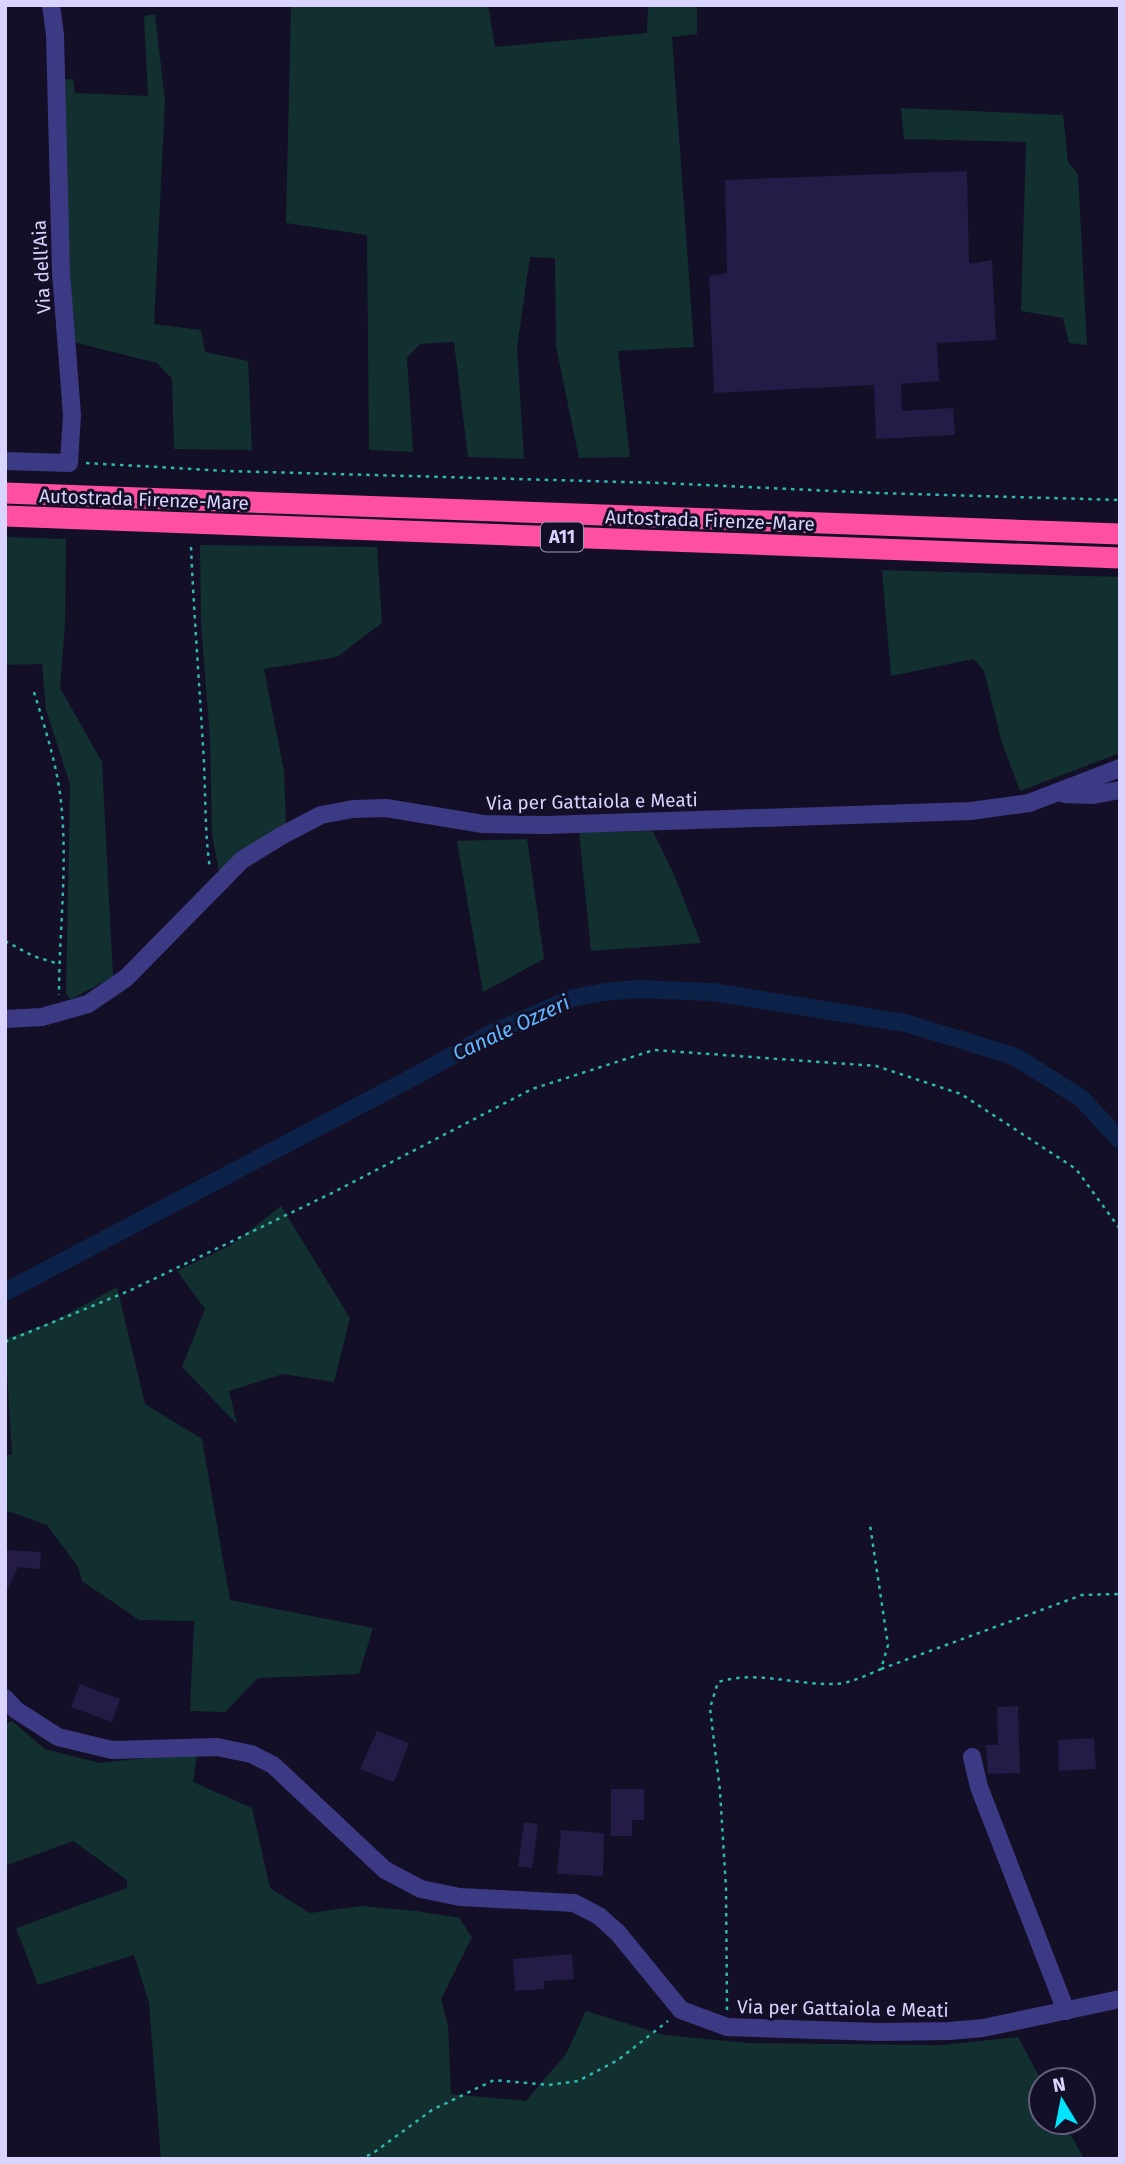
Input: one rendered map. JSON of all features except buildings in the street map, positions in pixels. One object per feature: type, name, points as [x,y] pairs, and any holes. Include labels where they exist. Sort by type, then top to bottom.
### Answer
[{"type":"highway","name":"Autostrada Firenze-Mare","points":[[5,493],[1120,534]]},
{"type":"highway","name":"Autostrada Firenze-Mare","points":[[5,516],[1120,558]]},
{"type":"street","name":"Via dell'Aia","points":[[51,5],[55,35],[61,272],[72,415],[69,463]]},
{"type":"street","points":[[5,461],[69,463]]},
{"type":"street","name":"Via per Gattaiola e Meati","points":[[5,1019],[42,1017],[88,1004],[126,978],[242,860],[321,816],[354,808],[386,808],[483,824],[546,825],[971,811],[1029,803],[1120,768]]},
{"type":"street","points":[[1054,794],[1093,795],[1120,790]]},
{"type":"street","points":[[5,1698],[16,1710],[58,1737],[112,1750],[217,1747],[251,1754],[273,1765],[385,1870],[421,1889],[460,1897],[574,1903],[599,1916],[618,1933],[681,2010]]},
{"type":"street","points":[[972,1757],[979,1787],[1066,2011]]},
{"type":"street","name":"Via per Gattaiola e Meati","points":[[681,2010],[727,2027],[880,2032],[949,2031],[983,2028],[1120,1999]]},
{"type":"path","points":[[69,463],[228,471],[634,482],[1120,500]]},
{"type":"path","points":[[191,547],[204,748],[205,838],[214,890]]},
{"type":"path","points":[[34,692],[53,755],[61,800],[64,852],[58,1012]]},
{"type":"path","points":[[5,940],[33,956],[59,964]]},
{"type":"path","points":[[5,1342],[131,1290],[334,1192],[533,1090],[654,1050],[876,1066],[961,1094],[1076,1169],[1120,1229]]},
{"type":"path","points":[[870,1525],[888,1644],[881,1669]]},
{"type":"path","points":[[727,2027],[726,1888],[720,1791],[710,1708],[718,1682],[734,1677],[767,1677],[836,1685],[1082,1595],[1120,1594]]},
{"type":"path","points":[[359,2159],[372,2154],[432,2110],[494,2080],[549,2085],[578,2081],[618,2060],[681,2010]]},
{"type":"green space","points":[[291,5],[488,5],[495,47],[647,33],[648,5],[697,5],[697,34],[672,37],[694,347],[618,351],[630,457],[579,458],[556,346],[555,258],[530,257],[517,348],[524,459],[468,457],[454,342],[420,344],[407,358],[413,452],[369,450],[367,235],[286,223]]},
{"type":"green space","points":[[155,14],[165,101],[154,324],[201,330],[205,352],[248,361],[252,450],[174,449],[172,379],[157,363],[73,342],[62,80],[73,79],[75,93],[148,96],[144,16]]},
{"type":"green space","points":[[901,108],[1063,115],[1068,162],[1078,174],[1087,345],[1069,343],[1063,318],[1021,311],[1026,142],[904,139]]},
{"type":"green space","points":[[5,537],[66,539],[65,624],[60,688],[102,762],[113,977],[71,999],[66,994],[70,784],[46,710],[42,664],[5,665]]},
{"type":"green space","points":[[200,545],[377,547],[382,623],[337,657],[264,669],[284,771],[286,823],[219,871],[212,834],[210,739],[201,623]]},
{"type":"green space","points":[[882,570],[1120,577],[1120,753],[1020,791],[1002,743],[984,671],[974,659],[891,676]]},
{"type":"green space","points":[[653,831],[701,943],[591,951],[579,832]]},
{"type":"green space","points":[[527,839],[544,959],[483,992],[457,841]]},
{"type":"green space","points":[[281,1206],[350,1318],[334,1382],[283,1374],[229,1391],[237,1424],[182,1367],[205,1309],[177,1271],[231,1245]]},
{"type":"green space","points":[[117,1287],[145,1404],[202,1439],[230,1600],[373,1628],[359,1674],[258,1678],[225,1712],[190,1711],[194,1621],[139,1620],[82,1581],[78,1567],[47,1525],[5,1510],[5,1455],[12,1455],[5,1339],[54,1321]]},
{"type":"green space","points":[[12,1721],[45,1749],[100,1763],[197,1754],[193,1782],[252,1808],[270,1888],[310,1913],[361,1906],[459,1918],[472,1937],[441,1999],[448,2026],[451,2094],[526,2101],[566,2054],[586,2011],[664,2035],[748,2043],[942,2045],[1018,2037],[1034,2066],[1027,2066],[1027,2136],[1072,2136],[1084,2159],[161,2159],[149,2003],[134,1955],[38,1985],[16,1928],[127,1888],[127,1880],[73,1841],[5,1866],[5,1724]]},
{"type":"waterway","name":"Canale Ozzeri","points":[[5,1292],[494,1032],[573,998],[605,992],[637,989],[712,992],[905,1023],[1014,1056],[1081,1098],[1120,1140]]}]
